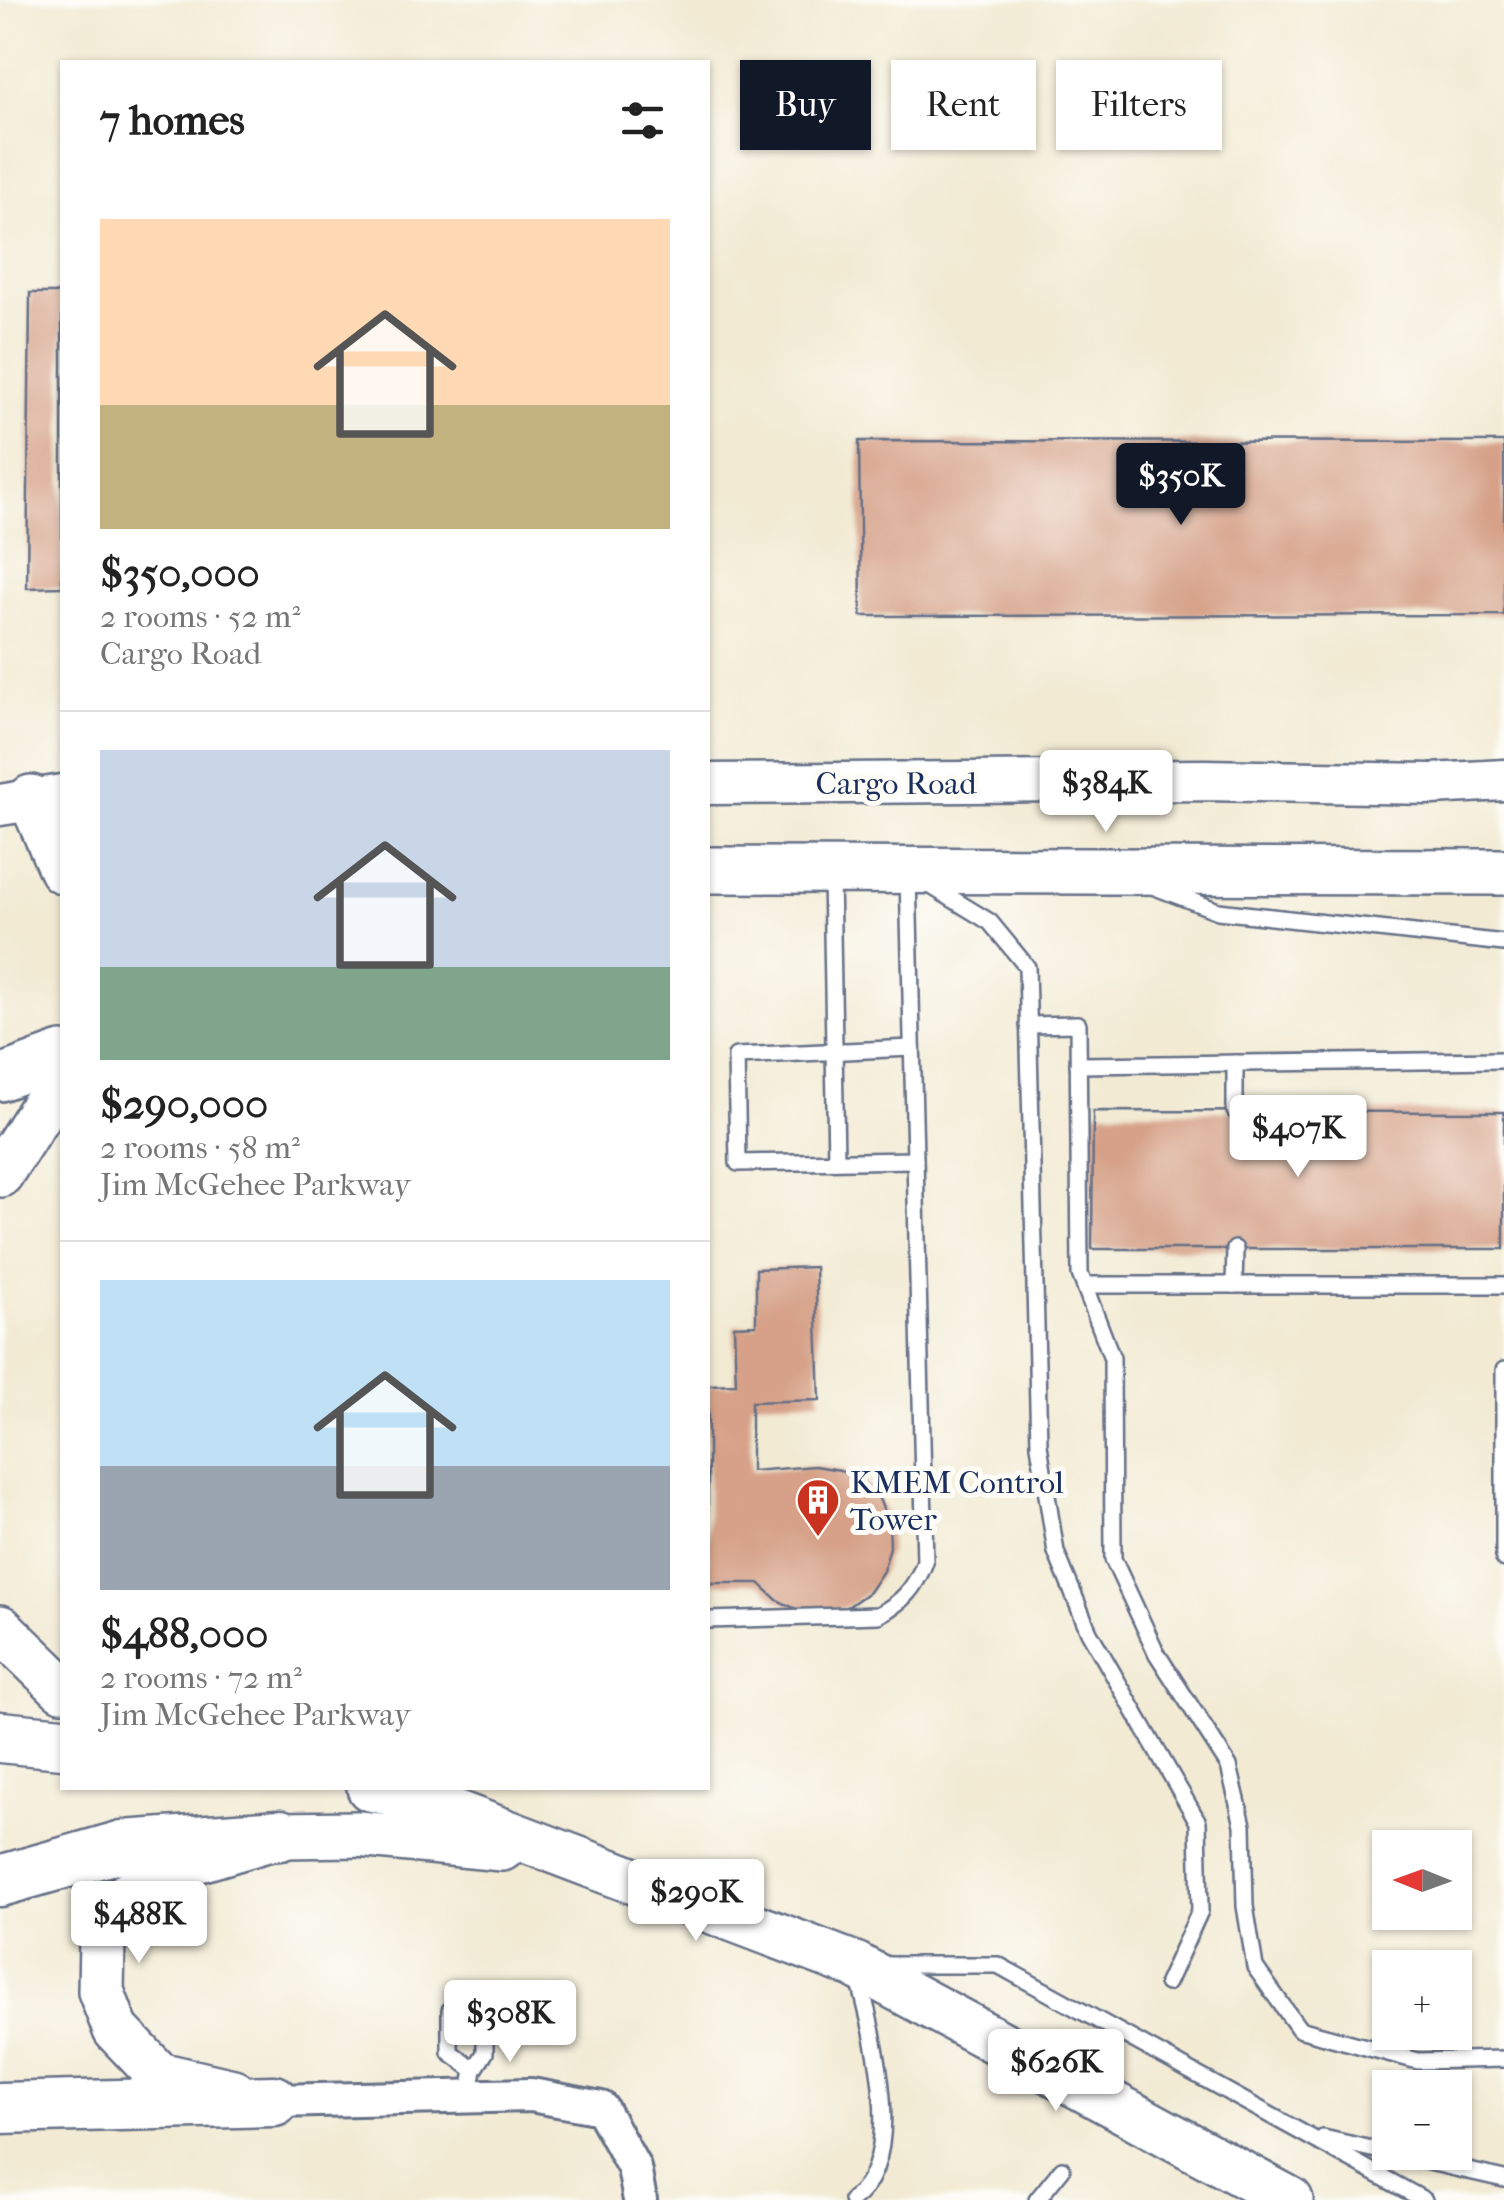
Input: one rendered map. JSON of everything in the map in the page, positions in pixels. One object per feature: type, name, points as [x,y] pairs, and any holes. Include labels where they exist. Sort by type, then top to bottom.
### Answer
[{"type":"main road","points":[[31,799],[60,865]]},
{"type":"main road","points":[[710,870],[1504,872]]},
{"type":"main road","points":[[0,1078],[60,1056]]},
{"type":"main road","points":[[0,1174],[60,1080]]},
{"type":"main road","points":[[0,1628],[60,1686]]},
{"type":"main road","points":[[0,1737],[60,1743]]},
{"type":"main road","points":[[381,1790],[413,1796],[855,1964],[1290,2200]]},
{"type":"main road","points":[[0,1882],[123,1846],[280,1834],[358,1834],[563,1853]]},
{"type":"main road","points":[[274,2101],[159,2074],[116,2030],[101,1991],[102,1940],[127,1896],[159,1871],[280,1834]]},
{"type":"main road","points":[[0,2108],[274,2101]]},
{"type":"street","name":"Cargo Road","points":[[710,784],[1184,780],[1432,784],[1504,780]]},
{"type":"street","points":[[274,2101],[472,2084],[601,2108],[634,2168],[640,2200]]},
{"type":"lane","points":[[831,870],[836,1161]]},
{"type":"lane","points":[[908,871],[990,922],[1027,968],[1039,1445],[1056,1552],[1089,1632],[1198,1822],[1200,1910],[1167,1983]]},
{"type":"lane","points":[[710,1620],[878,1615],[898,1606],[916,1586],[925,1562],[908,871]]},
{"type":"lane","points":[[1118,872],[1218,911],[1504,946]]},
{"type":"lane","points":[[1028,1025],[1078,1024],[1080,1274],[1112,1358],[1113,1559],[1157,1654],[1229,1766],[1243,1825],[1246,1906],[1255,1967],[1300,2029],[1418,2061],[1504,2058]]},
{"type":"lane","points":[[912,1048],[736,1056],[738,1162],[915,1160]]},
{"type":"lane","points":[[1078,1065],[1504,1060]]},
{"type":"lane","points":[[1235,1063],[1235,1111]]},
{"type":"lane","points":[[1234,1285],[1235,1249]]},
{"type":"lane","points":[[1084,1285],[1504,1285]]},
{"type":"lane","points":[[1504,1370],[1504,1559]]},
{"type":"lane","points":[[852,2200],[878,2158],[883,2118],[879,2062],[855,1964],[998,1966],[1424,2200]]},
{"type":"lane","points":[[472,2084],[485,2052],[485,1996]]},
{"type":"lane","points":[[450,2010],[450,2052],[472,2084]]},
{"type":"lane","points":[[1290,2128],[1504,2179]]},
{"type":"lane","points":[[1038,2200],[1062,2169]]},
{"type":"building","points":[[30,293],[60,293],[60,587],[27,588]]},
{"type":"building","points":[[859,441],[1504,442],[1504,615],[861,616]]},
{"type":"building","points":[[1093,1111],[1504,1112],[1504,1249],[1092,1249]]},
{"type":"building","points":[[815,1267],[820,1400],[751,1402],[751,1471],[815,1466],[840,1470],[862,1481],[879,1499],[889,1522],[890,1547],[883,1571],[869,1592],[849,1606],[825,1613],[800,1611],[777,1600],[759,1583],[710,1583],[710,1385],[736,1384],[734,1326],[756,1325],[756,1269]]},
{"type":"place","name":"KMEM Control Tower","points":[[818,1538]]}]
